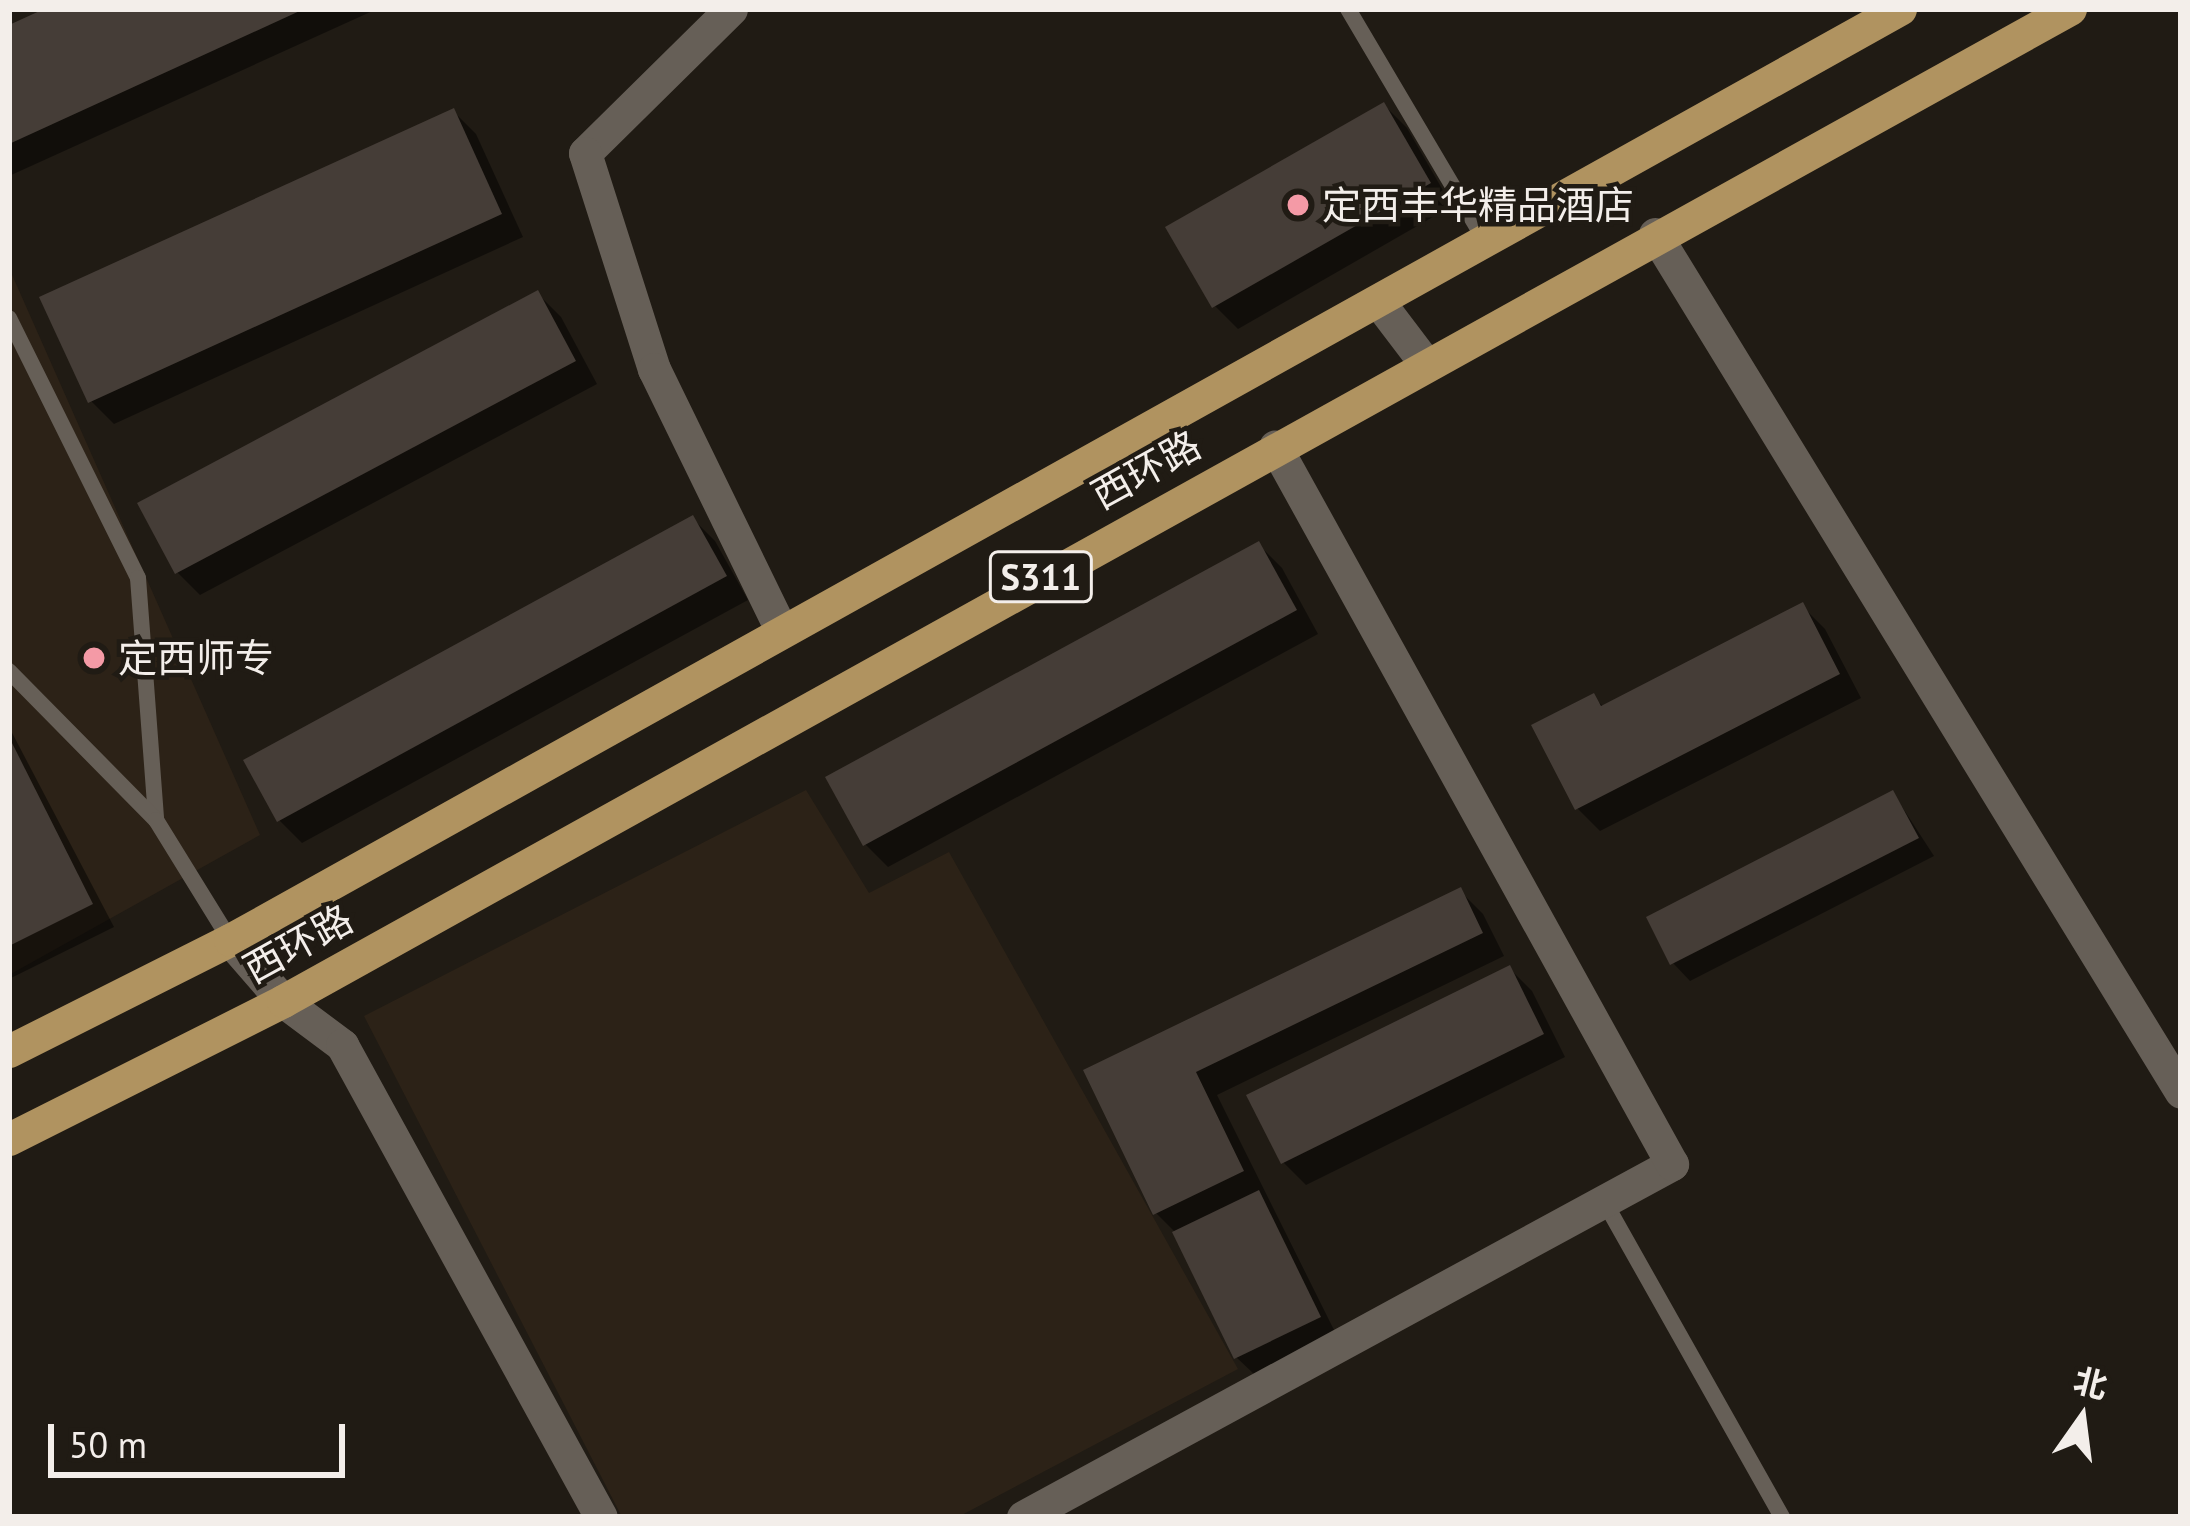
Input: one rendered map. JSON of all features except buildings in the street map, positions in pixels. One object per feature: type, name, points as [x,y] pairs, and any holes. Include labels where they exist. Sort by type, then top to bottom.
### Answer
[{"type":"main road","name":"西环路","points":[[9,1051],[230,940],[1900,9]]},
{"type":"main road","name":"西环路","points":[[9,1139],[283,1001],[1654,234],[2070,9]]},
{"type":"street","points":[[731,9],[585,153],[654,369],[782,632]]},
{"type":"street","points":[[1654,234],[2181,1092]]},
{"type":"street","points":[[1378,301],[1425,363]]},
{"type":"street","points":[[1023,1517],[1672,1163],[1275,446]]},
{"type":"street","points":[[230,940],[283,1001],[342,1045],[601,1517]]},
{"type":"lane","points":[[1348,9],[1485,241]]},
{"type":"lane","points":[[9,318],[138,578],[156,820]]},
{"type":"lane","points":[[9,671],[156,820],[230,940]]},
{"type":"lane","points":[[1604,1201],[1782,1517]]},
{"type":"shaded area","name":"定西师专","points":[[9,268],[260,835],[9,975]]},
{"type":"shaded area","points":[[806,790],[869,893],[949,852],[1238,1369],[958,1517],[622,1517],[364,1016]]},
{"type":"place","name":"定西丰华精品酒店","points":[[1298,205]]},
{"type":"place","name":"定西师专","points":[[94,658]]}]
